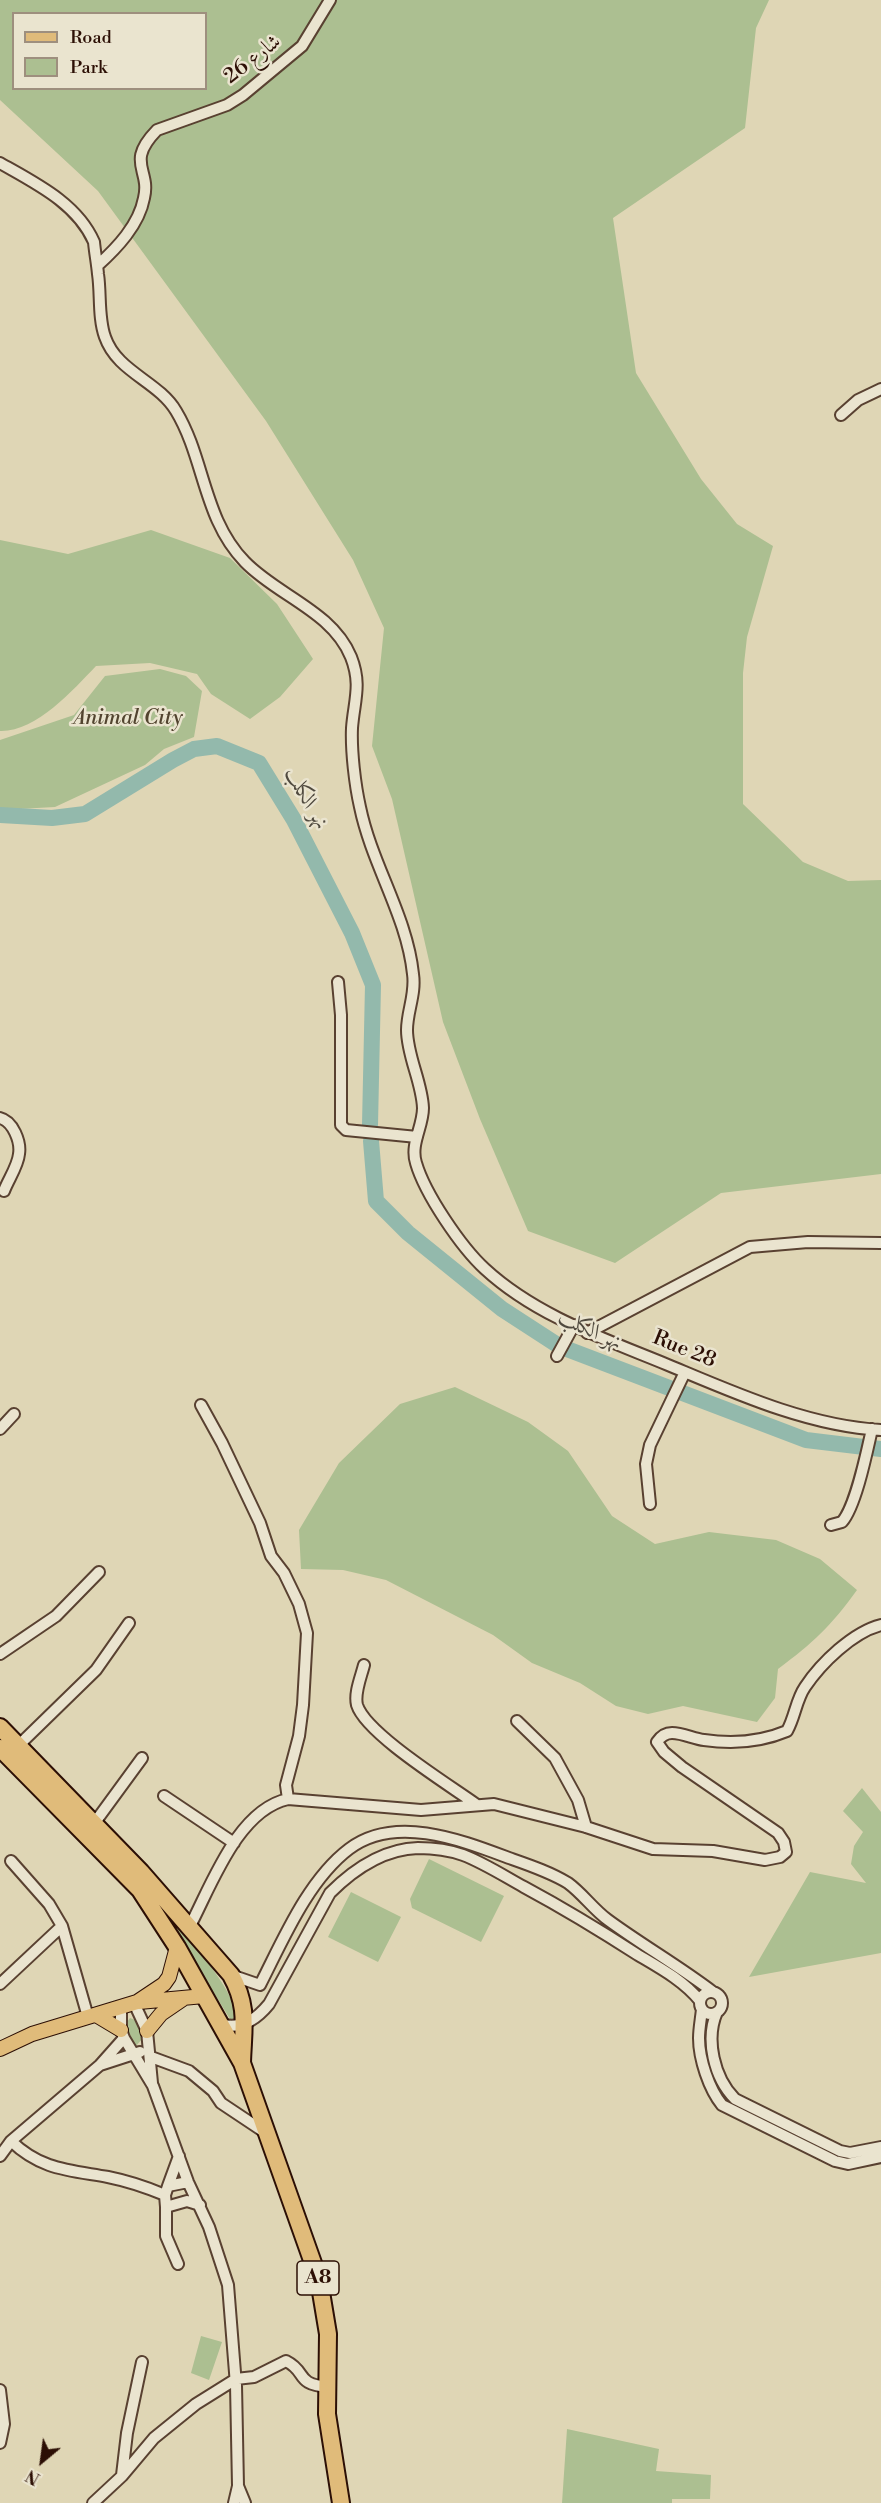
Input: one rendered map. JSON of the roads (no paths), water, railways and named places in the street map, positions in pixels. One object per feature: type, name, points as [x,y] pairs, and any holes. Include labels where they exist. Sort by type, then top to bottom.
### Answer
[{"type":"highway","name":"A8","points":[[0,1727],[141,1872],[231,1976],[241,1992],[242,2064]]},
{"type":"highway","name":"A8","points":[[0,1748],[140,1890],[177,1947],[242,2064],[319,2280],[328,2334],[327,2414],[341,2503]]},
{"type":"main road","points":[[131,2004],[165,1984],[172,1969],[177,1947]]},
{"type":"main road","points":[[0,2049],[32,2034],[131,2004],[204,1996]]},
{"type":"main road","points":[[147,2031],[161,2014],[185,1997]]},
{"type":"main road","points":[[92,2016],[122,2034]]},
{"type":"street","name":"شارع 26","points":[[97,266],[116,248],[134,225],[145,190],[140,160],[143,149],[152,135],[157,130],[227,105],[243,95],[302,46],[330,0]]},
{"type":"street","name":"Rue 28","points":[[0,163],[39,186],[75,213],[88,231],[94,242],[104,336],[115,356],[163,396],[175,410],[191,444],[204,488],[221,528],[245,562],[319,617],[337,635],[351,656],[359,687],[352,730],[360,809],[374,854],[389,888],[413,970],[407,1034],[423,1108],[414,1155],[420,1174],[462,1246],[487,1271],[515,1292],[573,1327],[685,1372],[792,1411],[874,1432]]},
{"type":"street","points":[[841,415],[858,400],[881,389]]},
{"type":"street","points":[[338,981],[341,1015],[341,1125],[346,1130],[417,1137]]},
{"type":"street","points":[[0,1118],[5,1119],[14,1128],[20,1154],[4,1191]]},
{"type":"street","points":[[587,1333],[750,1247],[808,1242],[881,1243]]},
{"type":"street","points":[[557,1356],[573,1327]]},
{"type":"street","points":[[650,1504],[646,1464],[650,1444],[685,1372]]},
{"type":"street","points":[[201,1405],[260,1523],[271,1556],[284,1574],[299,1605],[307,1633],[301,1726],[286,1785],[288,1799]]},
{"type":"street","points":[[0,1429],[14,1414]]},
{"type":"street","points":[[831,1525],[845,1520],[874,1432]]},
{"type":"street","points":[[0,1654],[56,1616],[99,1572]]},
{"type":"street","points":[[18,1746],[96,1670],[129,1623]]},
{"type":"street","points":[[190,1926],[244,1827],[274,1802],[288,1799],[421,1810],[494,1804],[586,1827],[663,1851],[713,1851],[765,1860],[780,1857],[786,1851],[786,1847],[778,1833],[682,1767],[664,1752],[657,1742],[662,1735],[671,1733],[725,1742],[762,1739],[787,1731],[805,1687],[833,1653],[866,1629],[881,1625]]},
{"type":"street","points":[[364,1665],[357,1705],[365,1719],[404,1753],[477,1805]]},
{"type":"street","points":[[517,1721],[555,1758],[578,1800],[586,1827]]},
{"type":"street","points":[[93,1825],[142,1758]]},
{"type":"street","points":[[164,1797],[234,1843]]},
{"type":"street","points":[[260,1985],[289,1929],[322,1875],[336,1860],[357,1844],[373,1836],[393,1832],[459,1839],[547,1872],[568,1884],[606,1919],[721,2000],[721,2006],[712,2024],[710,2040],[719,2075],[727,2092],[735,2099],[840,2151],[850,2153],[881,2147]]},
{"type":"street","points":[[357,1844],[362,1847],[366,1856],[362,1865]]},
{"type":"street","points":[[220,2024],[243,2025],[258,2018],[269,2004],[330,1893],[362,1865],[394,1852],[416,1848],[440,1849],[463,1855],[579,1917],[693,1991],[709,2013],[717,2012]]},
{"type":"street","points":[[11,1861],[49,1904],[62,1926],[92,2016]]},
{"type":"street","points":[[0,1984],[62,1926]]},
{"type":"street","points":[[231,1976],[260,1985],[266,1990],[269,2004]]},
{"type":"street","points":[[712,1992],[704,1994],[701,2005],[700,2049],[714,2095],[722,2105],[835,2161],[848,2164],[881,2157]]},
{"type":"street","points":[[131,2004],[147,2031],[153,2086]]},
{"type":"street","points":[[0,2156],[11,2141],[100,2065],[122,2034],[131,2004]]},
{"type":"street","points":[[122,2034],[153,2086],[188,2182],[200,2205],[228,2285],[236,2379],[238,2486],[234,2503]]},
{"type":"street","points":[[100,2065],[150,2052],[189,2071],[213,2091],[221,2103],[267,2133]]},
{"type":"street","points":[[11,2141],[40,2163],[70,2172],[139,2184],[169,2198],[200,2205]]},
{"type":"street","points":[[178,2264],[166,2236],[165,2226],[179,2156]]},
{"type":"street","points":[[169,2198],[188,2182]]},
{"type":"street","points":[[93,2503],[122,2476],[154,2438],[196,2404],[236,2379],[254,2377],[286,2361],[292,2364],[305,2382],[328,2387]]},
{"type":"street","points":[[122,2476],[127,2433],[142,2362]]},
{"type":"street","points":[[0,2390],[4,2424],[0,2443]]},
{"type":"street","points":[[238,2486],[245,2503]]},
{"type":"waterway","name":"نهر الكلب","points":[[0,815],[52,818],[85,814],[194,749],[217,746],[259,763],[294,820],[352,933],[373,985],[370,1125]]},
{"type":"waterway","name":"نهر الكلب","points":[[371,1141],[376,1201],[408,1233],[502,1309],[559,1346],[806,1440],[881,1449]]},
{"type":"park label","name":"Animal City","points":[[128,719]]}]
